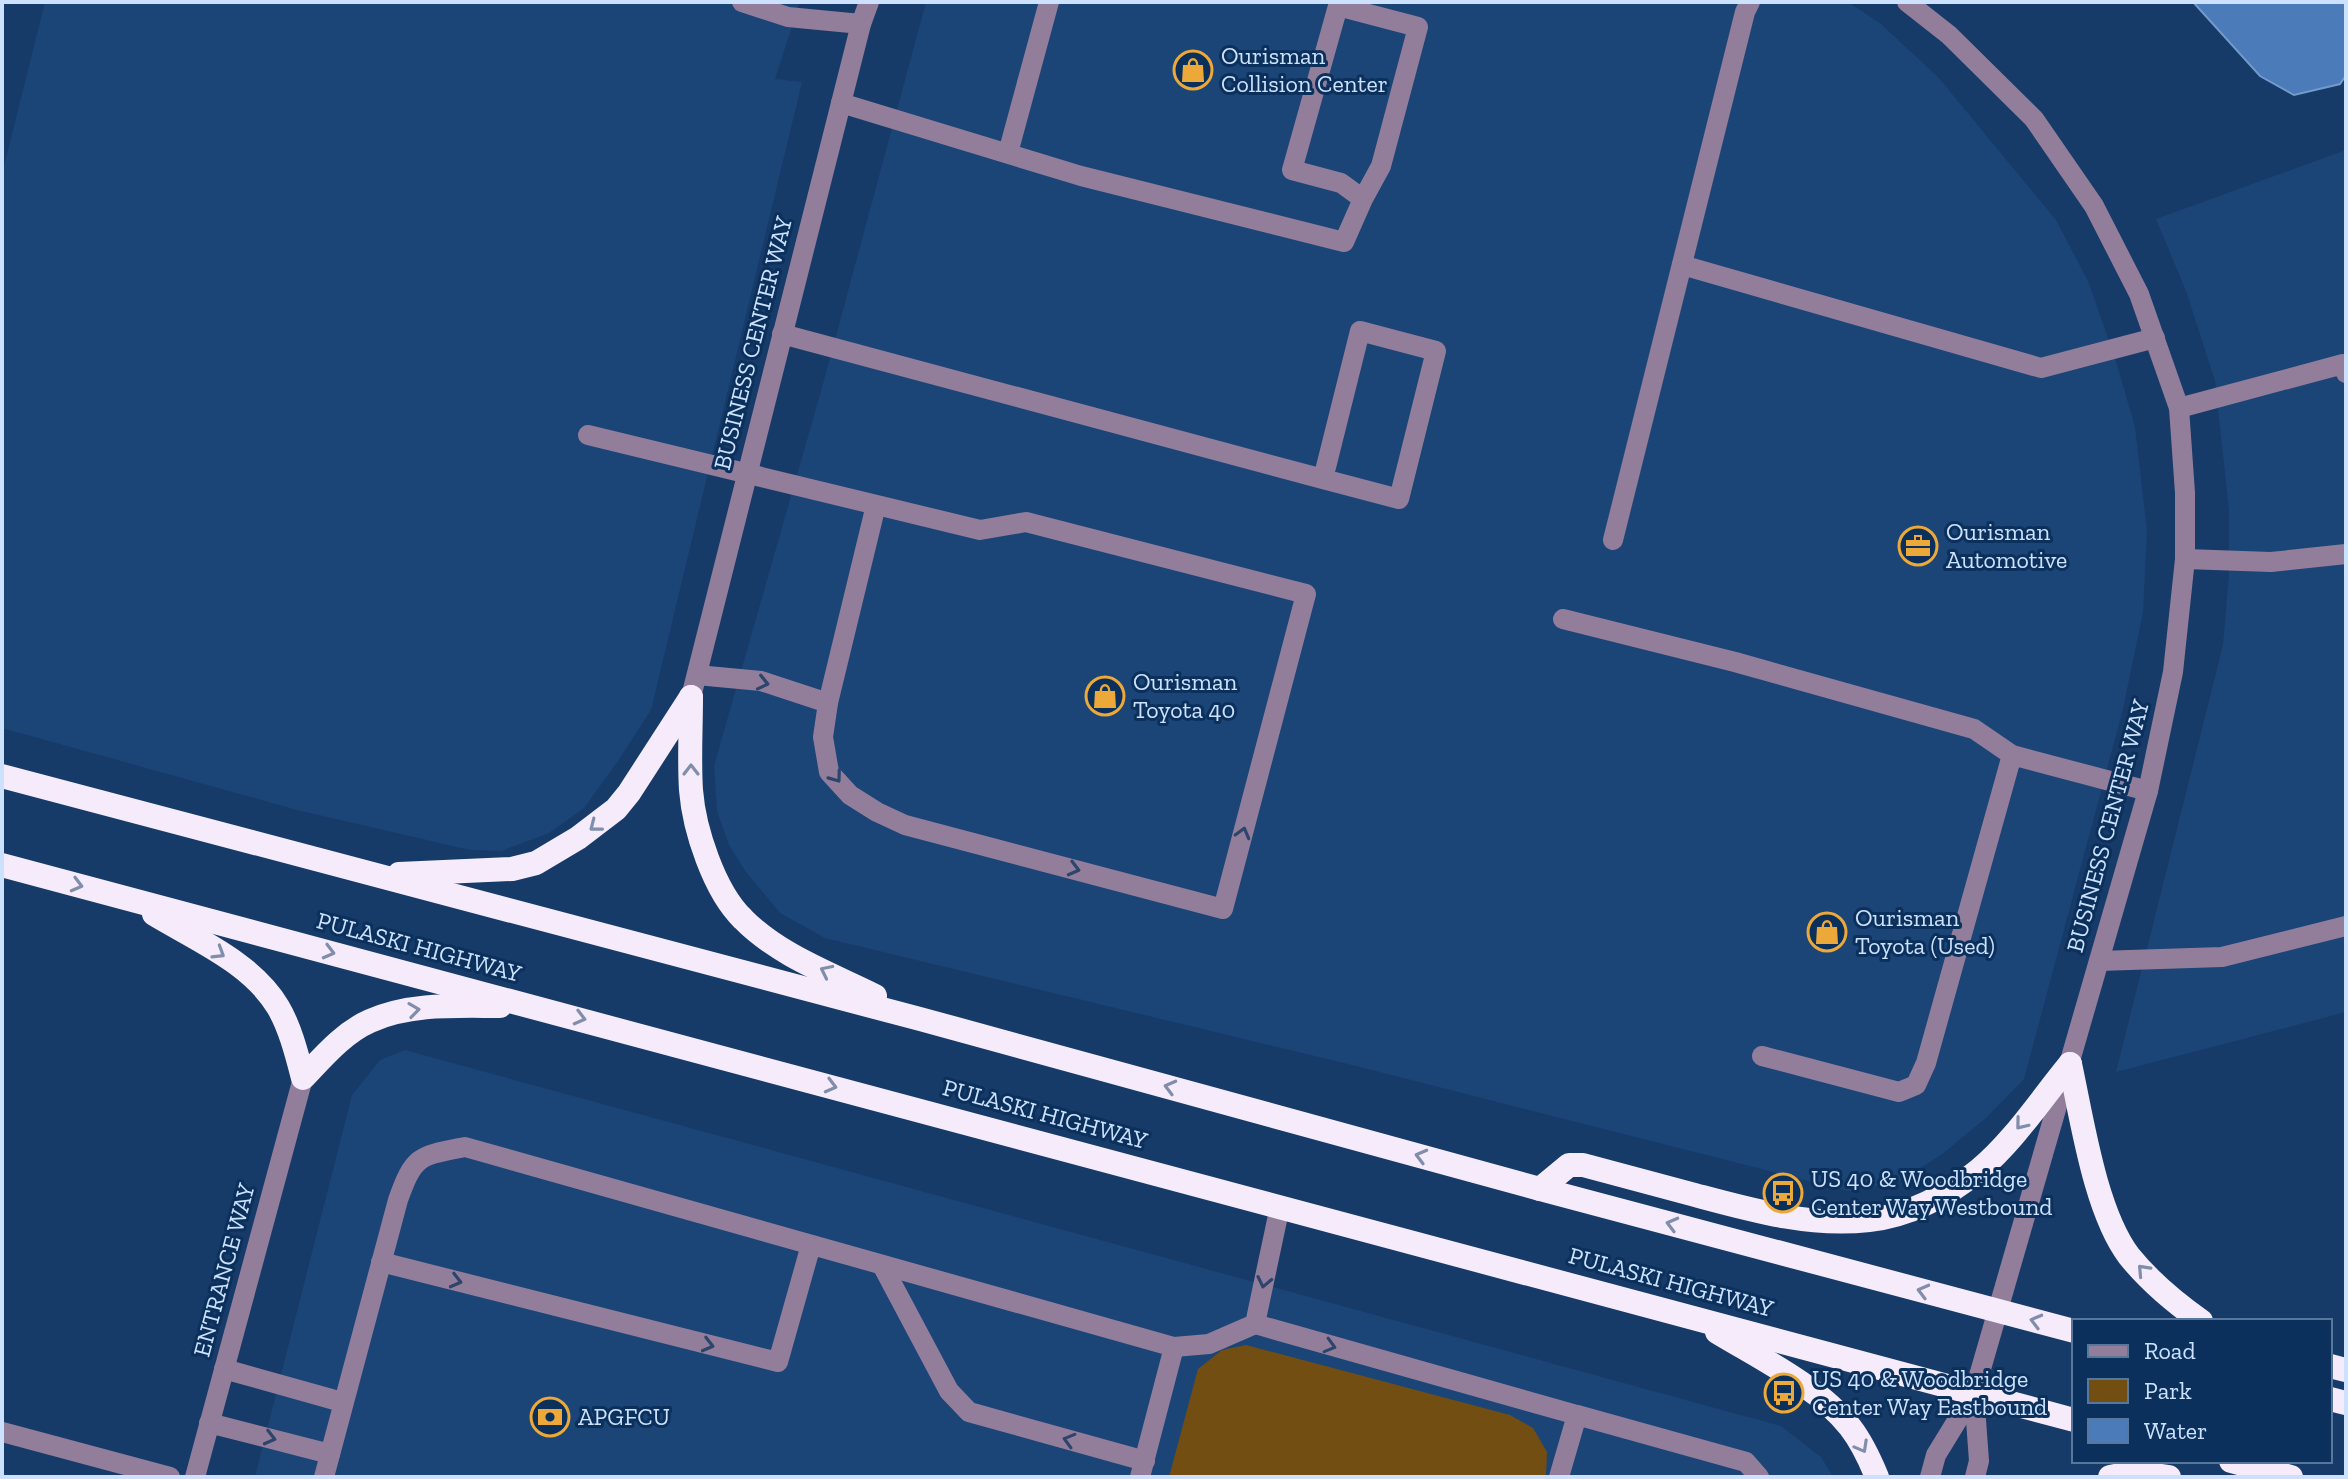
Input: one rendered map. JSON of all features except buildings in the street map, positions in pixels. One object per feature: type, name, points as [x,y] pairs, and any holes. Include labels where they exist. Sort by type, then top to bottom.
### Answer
[{"type":"highway","points":[[374,875],[512,869],[536,863],[578,838],[616,809],[629,793],[694,686]]},
{"type":"highway","points":[[694,686],[691,791],[709,865],[729,904],[759,933],[795,956],[920,1019]]},
{"type":"highway","points":[[2,776],[920,1019],[2072,1330]]},
{"type":"highway","name":"PULASKI HIGHWAY","points":[[2,865],[2072,1419]]},
{"type":"highway","points":[[128,899],[258,980],[279,1008],[303,1078],[337,1043],[369,1021],[402,1011],[435,1007],[534,1006]]},
{"type":"highway","points":[[1540,1189],[1569,1165],[1583,1165],[1760,1213],[1837,1222],[1872,1220],[1915,1208],[1952,1190],[1979,1170],[2002,1148],[2070,1064]]},
{"type":"highway","points":[[2070,1064],[2106,1215],[2128,1254],[2169,1299],[2198,1319]]},
{"type":"highway","points":[[1691,1316],[1833,1407],[1852,1428],[1877,1477]]},
{"type":"highway","points":[[2238,1463],[2291,1477]]},
{"type":"highway","points":[[2110,1477],[2135,1472],[2169,1477]]},
{"type":"street","points":[[742,2],[788,17],[861,24]]},
{"type":"street","name":"BUSINESS CENTER WAY","points":[[694,686],[869,2]]},
{"type":"street","points":[[1008,153],[1049,2]]},
{"type":"street","points":[[1613,540],[1750,2]]},
{"type":"street","name":"BUSINESS CENTER WAY","points":[[1907,2],[1949,35],[2034,119],[2094,206],[2139,294],[2179,408],[2185,493],[2185,559],[2173,672],[2148,791],[1974,1393]]},
{"type":"street","points":[[841,103],[1081,176],[1344,242],[1381,166],[1418,27],[1338,6],[1292,170],[1341,183],[1363,199]]},
{"type":"street","points":[[1682,265],[2041,368],[2155,338]]},
{"type":"street","points":[[782,334],[1323,479],[1399,499],[1436,351],[1360,331],[1323,479]]},
{"type":"street","points":[[2179,408],[2343,364],[2346,373]]},
{"type":"street","points":[[588,435],[980,530],[1026,522],[1306,594],[1223,909],[905,825],[850,795],[829,772],[823,737],[828,703],[876,505]]},
{"type":"street","points":[[2185,559],[2271,562],[2346,554]]},
{"type":"street","points":[[1563,619],[1735,662],[1974,729],[2012,755],[2148,791]]},
{"type":"street","points":[[694,686],[761,681],[828,703]]},
{"type":"street","points":[[1762,1056],[1899,1092],[1916,1085],[1926,1063],[2012,755]]},
{"type":"street","points":[[2099,961],[2222,957],[2346,926]]},
{"type":"street","name":"ENTRANCE WAY","points":[[195,1477],[303,1078]]},
{"type":"street","points":[[324,1477],[342,1402],[408,1172],[426,1155],[465,1147],[1174,1347],[1209,1344],[1255,1324],[1746,1462],[1759,1477]]},
{"type":"street","points":[[1255,1324],[1280,1206]]},
{"type":"street","points":[[381,1262],[778,1362],[811,1245]]},
{"type":"street","points":[[882,1265],[949,1391],[969,1412],[1142,1469],[1174,1347]]},
{"type":"street","points":[[224,1369],[342,1402]]},
{"type":"street","points":[[1930,1477],[1936,1455],[1974,1393]]},
{"type":"street","points":[[1974,1393],[1979,1461],[1975,1477]]},
{"type":"street","points":[[1559,1477],[1577,1415]]},
{"type":"street","points":[[209,1423],[330,1454]]},
{"type":"street","points":[[2,1432],[170,1477]]},
{"type":"shaded area","points":[[45,2],[800,2],[775,79],[802,82],[651,710],[584,808],[549,833],[501,851],[470,850],[297,810],[2,728],[2,174]]},
{"type":"shaded area","points":[[926,2],[1848,2],[1881,24],[1938,77],[2056,220],[2088,281],[2135,427],[2147,531],[2143,612],[2123,709],[2024,1079],[1987,1117],[1941,1155],[1896,1183],[1848,1191],[1352,1065],[825,938],[780,913],[746,872],[729,845],[717,811],[714,766],[823,384]]},
{"type":"shaded area","points":[[2346,150],[2346,1012],[2116,1072],[2223,645],[2229,575],[2229,510],[2215,381],[2186,291],[2156,219]]},
{"type":"shaded area","points":[[405,1050],[1781,1426],[1821,1457],[1833,1477],[255,1477],[352,1095],[380,1060]]},
{"type":"green space","points":[[1246,1345],[1510,1415],[1533,1428],[1547,1452],[1546,1477],[1169,1477],[1198,1369],[1222,1350]]},
{"type":"water","points":[[2193,2],[2346,2],[2346,75],[2340,84],[2294,95],[2260,76]]},
{"type":"place","name":"Ourisman Collision Center","points":[[1193,70]]},
{"type":"place","name":"Ourisman Automotive","points":[[1918,546]]},
{"type":"place","name":"Ourisman Toyota 40","points":[[1105,696]]},
{"type":"place","name":"Ourisman Toyota (Used)","points":[[1827,932]]},
{"type":"place","name":"US 40 & Woodbridge Center Way Westbound","points":[[1783,1193]]},
{"type":"place","name":"US 40 & Woodbridge Center Way Eastbound","points":[[1784,1393]]},
{"type":"place","name":"APGFCU","points":[[550,1417]]}]
